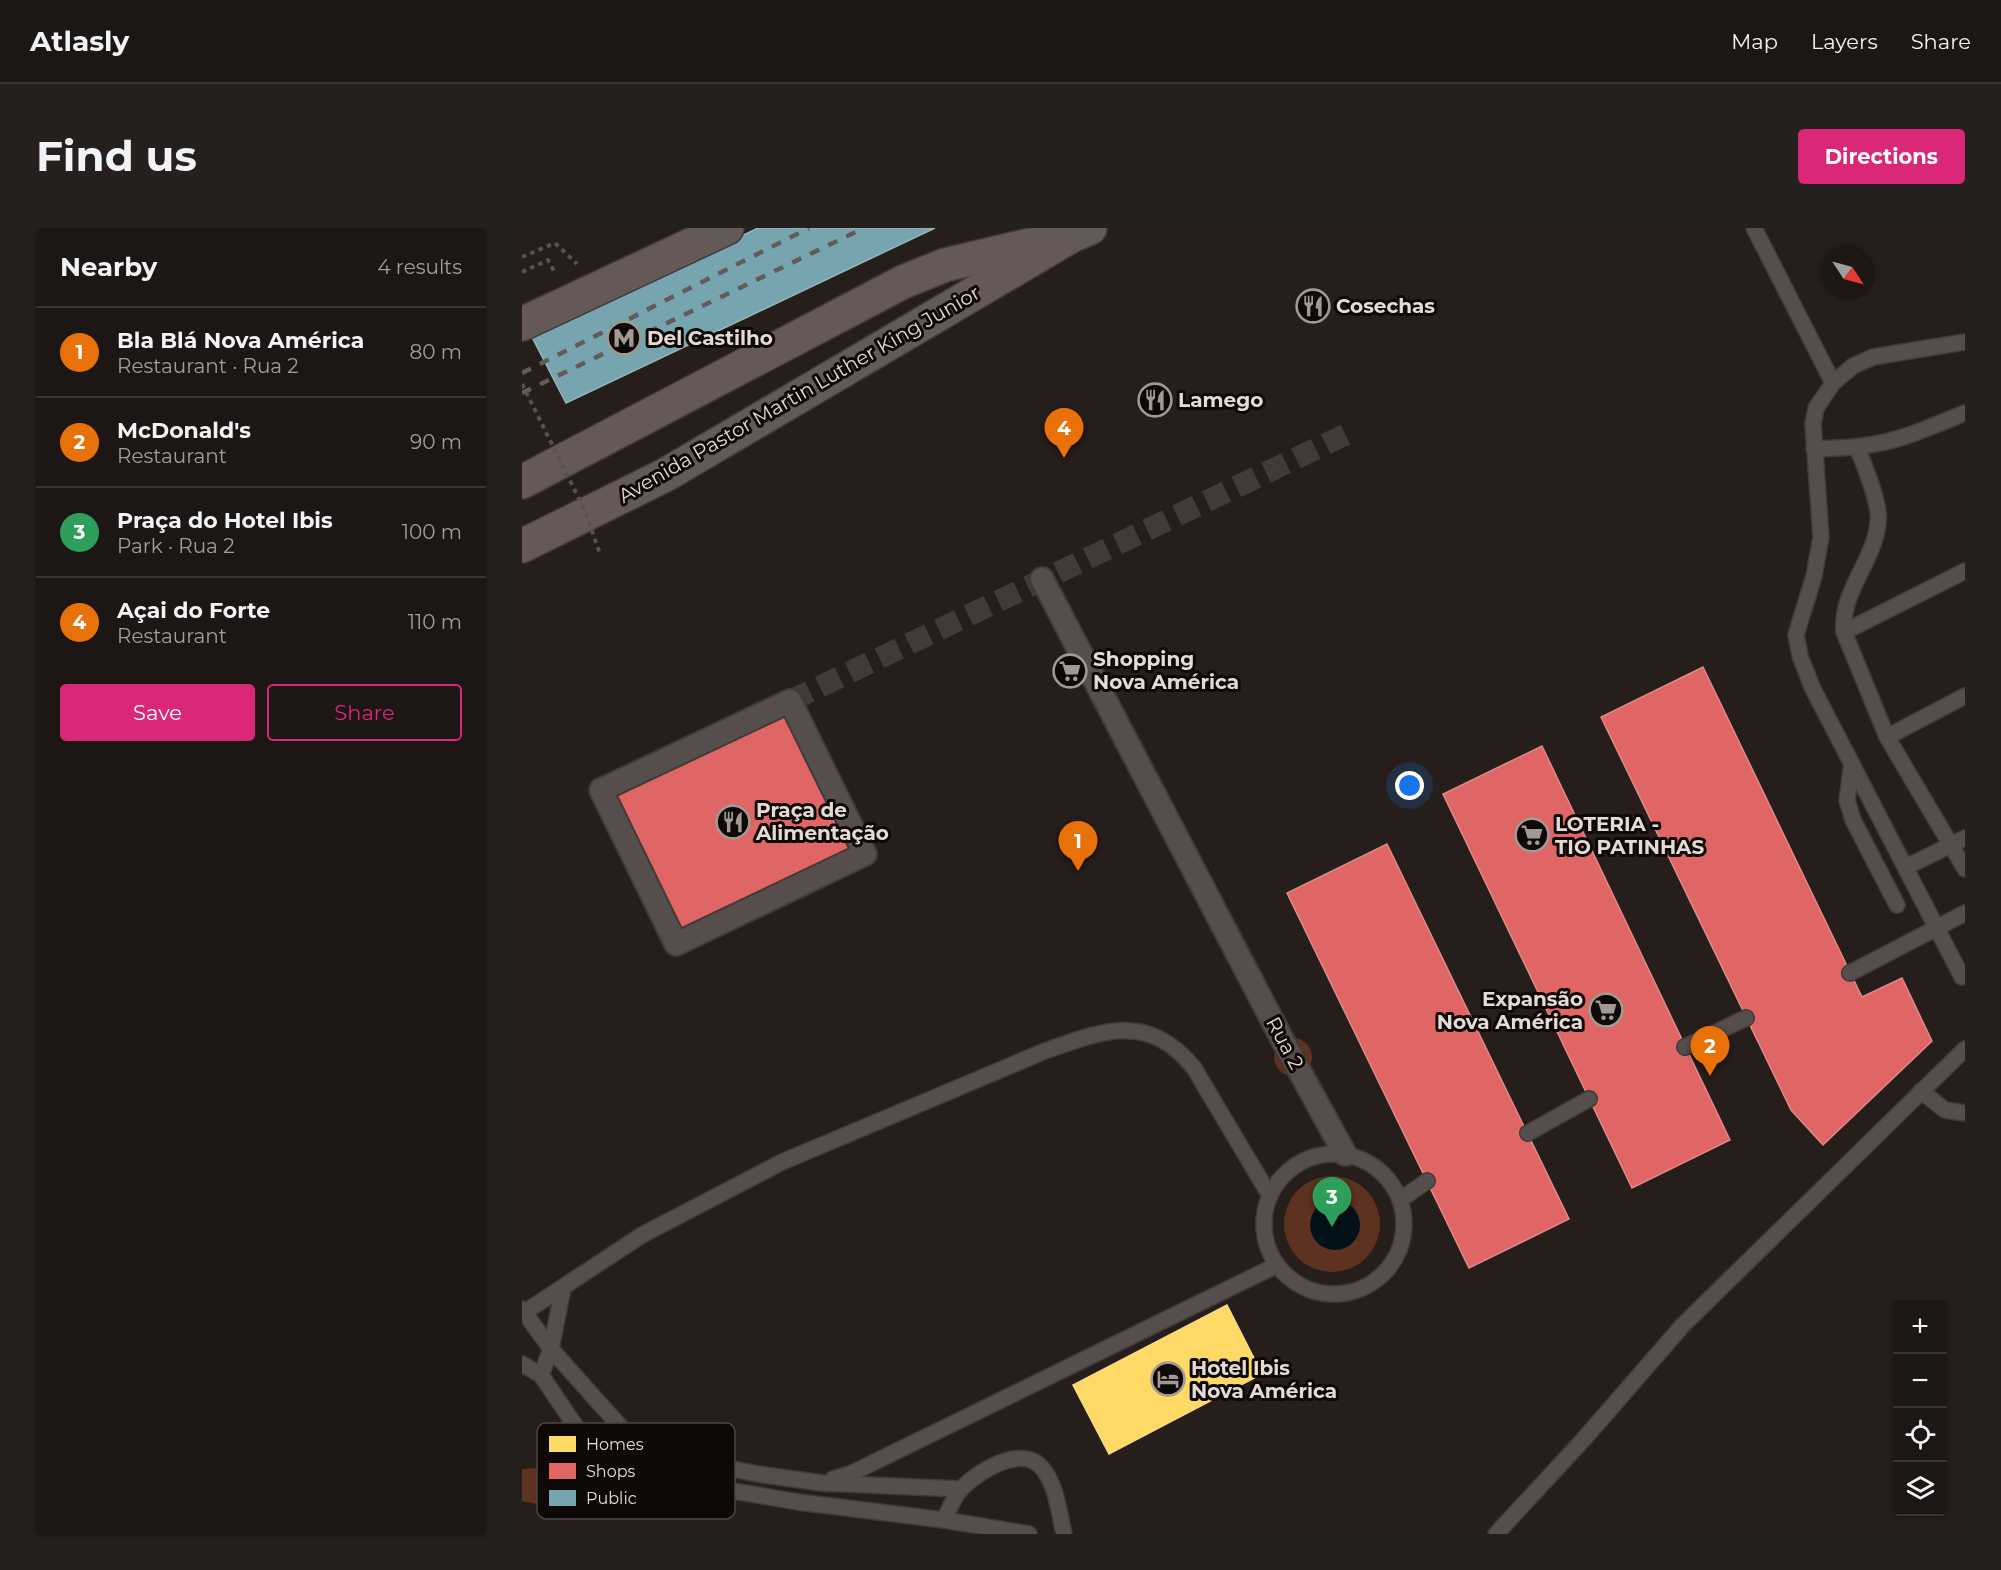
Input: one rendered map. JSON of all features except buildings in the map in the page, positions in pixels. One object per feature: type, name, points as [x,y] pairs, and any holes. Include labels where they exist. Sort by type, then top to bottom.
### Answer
[{"type":"main road","points":[[522,324],[727,228]]},
{"type":"main road","name":"Avenida Pastor Martin Luther King Junior","points":[[522,482],[903,282],[945,265],[1082,232]]},
{"type":"main road","name":"Avenida Pastor Martin Luther King Junior","points":[[522,546],[667,474],[1082,232]]},
{"type":"street","name":"Rua 2","points":[[1042,579],[1346,1154]]},
{"type":"street","points":[[790,700],[865,854],[676,944],[601,790],[790,700]]},
{"type":"lane","points":[[1754,228],[1833,383]]},
{"type":"lane","points":[[1964,979],[1812,687],[1800,656],[1796,635],[1814,576],[1821,537],[1813,424],[1816,408],[1833,383],[1853,366],[1873,357],[1965,342]]},
{"type":"lane","points":[[1814,449],[1857,447],[1880,443],[1913,434],[1965,413]]},
{"type":"lane","points":[[1857,447],[1871,481],[1879,520],[1873,547],[1845,605],[1844,632],[1887,737],[1958,841],[1965,869]]},
{"type":"lane","points":[[1844,632],[1965,571]]},
{"type":"lane","points":[[1887,737],[1965,696]]},
{"type":"lane","points":[[1852,764],[1847,800],[1853,820],[1897,906]]},
{"type":"lane","points":[[1906,867],[1958,841]]},
{"type":"lane","points":[[1850,973],[1965,913]]},
{"type":"lane","points":[[1685,1047],[1746,1018]]},
{"type":"lane","points":[[617,1423],[551,1349],[522,1312],[563,1288],[642,1235],[782,1162],[1045,1051],[1086,1036],[1120,1029],[1139,1031],[1158,1038],[1183,1054],[1194,1068],[1270,1196]]},
{"type":"lane","points":[[1496,1534],[1583,1440],[1683,1324],[1965,1049]]},
{"type":"lane","points":[[1921,1091],[1945,1110],[1965,1113]]},
{"type":"lane","points":[[1528,1132],[1589,1100]]},
{"type":"lane","points":[[1330,1154],[1346,1154],[1379,1169],[1390,1181],[1400,1200],[1404,1218],[1404,1234],[1399,1250],[1389,1268],[1374,1281],[1359,1289],[1324,1293],[1297,1283],[1277,1265],[1269,1251],[1264,1222],[1270,1196],[1283,1176],[1301,1162],[1330,1154]]},
{"type":"lane","points":[[1400,1200],[1427,1180]]},
{"type":"lane","points":[[822,1483],[850,1474],[1277,1265]]},
{"type":"lane","points":[[541,1375],[551,1349],[563,1288]]},
{"type":"lane","points":[[522,1364],[541,1375],[573,1423]]},
{"type":"lane","points":[[944,1520],[961,1489],[981,1472],[995,1464],[1016,1459],[1033,1461],[1042,1467],[1055,1496],[1064,1534]]},
{"type":"lane","points":[[735,1468],[822,1483],[961,1489]]},
{"type":"lane","points":[[735,1491],[1029,1534]]},
{"type":"path","points":[[522,257],[555,243],[601,287]]},
{"type":"path","points":[[522,272],[548,260],[556,272],[548,276]]},
{"type":"path","points":[[522,384],[586,513],[600,554]]},
{"type":"shaded area","points":[[1293,1038],[1300,1039],[1306,1044],[1311,1050],[1311,1064],[1306,1070],[1300,1075],[1293,1076],[1286,1075],[1280,1070],[1275,1064],[1274,1057],[1275,1050],[1280,1044],[1286,1039]]},
{"type":"shaded area","points":[[1332,1176],[1350,1180],[1366,1190],[1376,1206],[1380,1224],[1376,1242],[1366,1258],[1350,1268],[1332,1272],[1314,1268],[1298,1258],[1288,1242],[1284,1224],[1288,1206],[1298,1190],[1314,1180]]},
{"type":"shaded area","points":[[1330,1200],[1340,1200],[1353,1207],[1360,1220],[1360,1230],[1353,1243],[1340,1250],[1330,1250],[1321,1246],[1314,1239],[1310,1230],[1310,1220],[1314,1211],[1321,1204]]},
{"type":"shaded area","points":[[537,1468],[537,1504],[522,1501],[522,1469]]},
{"type":"tunnel","points":[[790,701],[1351,432]]},
{"type":"railway","points":[[522,373],[809,228]]},
{"type":"railway","points":[[522,393],[864,228]]},
{"type":"place","name":"Cosechas","points":[[1313,306]]},
{"type":"place","name":"Del Castilho","points":[[624,338]]},
{"type":"place","name":"Lamego","points":[[1155,400]]},
{"type":"place","name":"Açai do Forte","points":[[1064,458]]},
{"type":"place","name":"Shopping Nova América","points":[[1070,671]]},
{"type":"place","name":"Praça de Alimentação","points":[[733,822]]},
{"type":"place","name":"LOTERIA - TIO PATINHAS","points":[[1532,835]]},
{"type":"place","name":"Bla Blá Nova América","points":[[1078,871]]},
{"type":"place","name":"Expansão Nova América","points":[[1606,1010]]},
{"type":"place","name":"McDonald's","points":[[1710,1076]]},
{"type":"place","name":"Praça do Hotel Ibis","points":[[1332,1227]]},
{"type":"place","name":"Hotel Ibis Nova América","points":[[1168,1379]]}]
